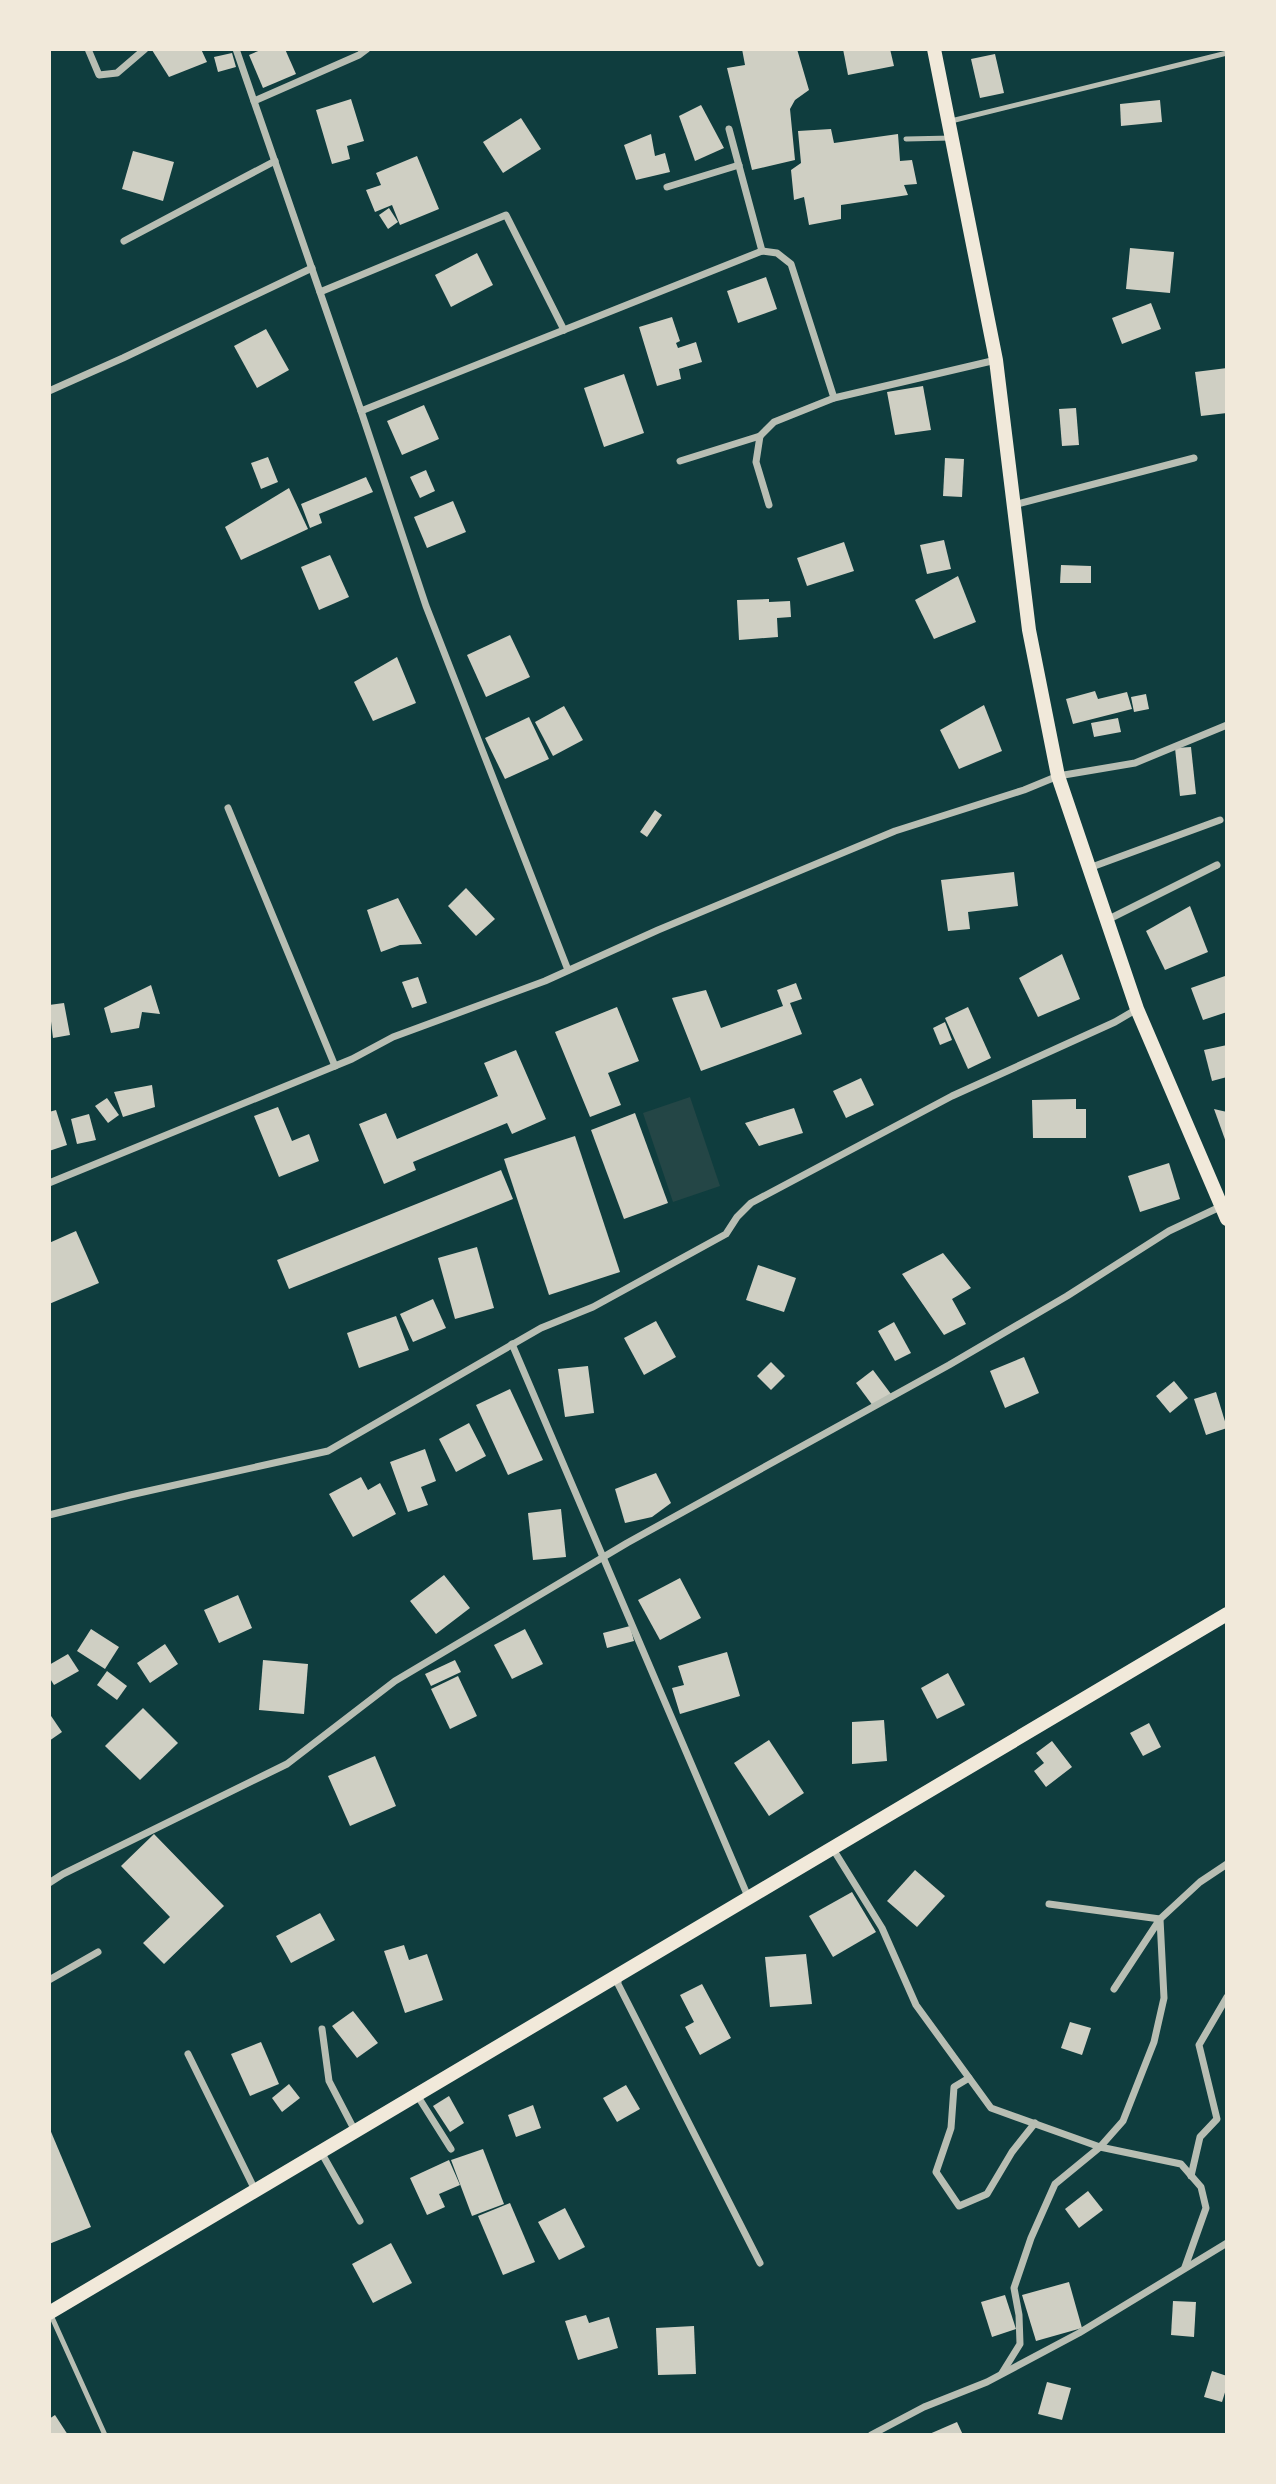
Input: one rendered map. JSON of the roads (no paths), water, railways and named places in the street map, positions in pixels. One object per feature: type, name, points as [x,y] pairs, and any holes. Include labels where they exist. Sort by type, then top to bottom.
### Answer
[{"type":"main road","points":[[934,49],[996,360],[1029,630],[1058,776],[1137,1010],[1224,1212]]},
{"type":"main road","points":[[50,2313],[1227,1614]]},
{"type":"street","points":[[88,49],[99,75],[117,73],[145,49]]},
{"type":"street","points":[[236,49],[426,606],[568,970]]},
{"type":"street","points":[[254,101],[359,55],[367,49]]},
{"type":"street","points":[[729,129],[762,251]]},
{"type":"street","points":[[124,241],[275,161]]},
{"type":"street","points":[[667,187],[739,165]]},
{"type":"street","points":[[320,292],[506,215],[564,330]]},
{"type":"street","points":[[361,411],[762,251],[777,253],[791,264],[834,398]]},
{"type":"street","points":[[49,391],[312,268]]},
{"type":"street","points":[[769,505],[755,462],[761,436],[774,422],[834,398],[996,360]]},
{"type":"street","points":[[680,461],[761,436]]},
{"type":"street","points":[[1014,505],[1194,458]]},
{"type":"street","points":[[49,1183],[335,1066],[393,1037],[568,970],[895,831],[1024,790],[1058,776],[1135,762],[1227,725]]},
{"type":"street","points":[[228,808],[335,1066]]},
{"type":"street","points":[[1089,868],[1220,820]]},
{"type":"street","points":[[1107,920],[1217,865]]},
{"type":"street","points":[[49,1516],[328,1451],[541,1328],[593,1307],[726,1234],[737,1217],[751,1203],[952,1096],[1137,1010]]},
{"type":"street","points":[[49,1883],[287,1764],[395,1681],[602,1558],[972,1351],[1067,1296],[1169,1231],[1224,1212]]},
{"type":"street","points":[[512,1344],[749,1899]]},
{"type":"street","points":[[832,1849],[882,1927],[916,2005],[991,2108],[1100,2147],[1181,2164],[1201,2186],[1206,2208],[1185,2267]]},
{"type":"street","points":[[1114,1989],[1160,1919],[1200,1882],[1227,1864]]},
{"type":"street","points":[[1049,1904],[1160,1919]]},
{"type":"street","points":[[1002,2373],[1020,2344],[1014,2288],[1031,2238],[1055,2185],[1100,2147],[1123,2121],[1154,2042],[1164,1998],[1160,1919]]},
{"type":"street","points":[[49,1980],[98,1952]]},
{"type":"street","points":[[618,1977],[618,1984],[760,2263]]},
{"type":"street","points":[[1191,2176],[1200,2137],[1217,2119],[1199,2045],[1227,1997]]},
{"type":"street","points":[[321,2029],[329,2081],[355,2132]]},
{"type":"street","points":[[188,2054],[256,2191]]},
{"type":"street","points":[[969,2078],[954,2087],[951,2128],[936,2172],[959,2206],[987,2194],[1012,2152],[1035,2123]]},
{"type":"street","points":[[417,2095],[451,2149]]},
{"type":"street","points":[[321,2152],[360,2221]]},
{"type":"street","points":[[871,2435],[924,2407],[987,2382],[1079,2333],[1227,2243]]},
{"type":"lane","points":[[948,121],[1227,53]]},
{"type":"lane","points":[[906,139],[952,138]]},
{"type":"lane","points":[[50,2313],[105,2435]]}]
